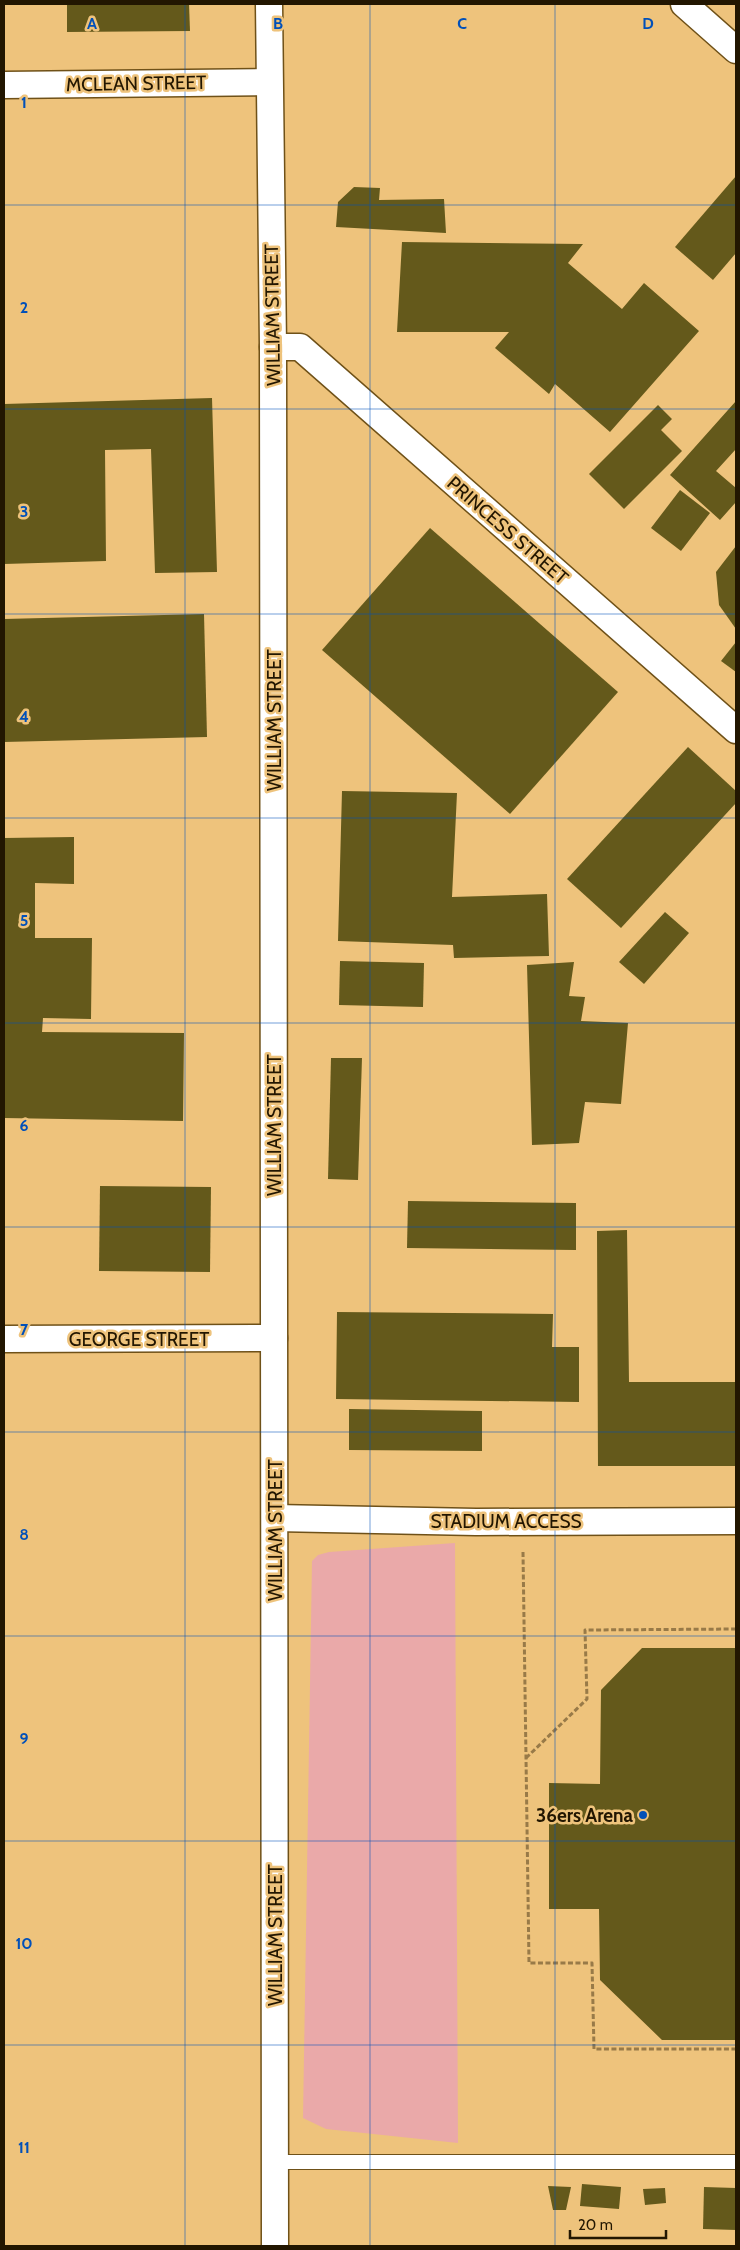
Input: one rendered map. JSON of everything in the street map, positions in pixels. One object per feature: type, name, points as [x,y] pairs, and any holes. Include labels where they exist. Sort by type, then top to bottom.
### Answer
[{"type":"street","name":"WILLIAM STREET","points":[[269,4],[268,82],[273,347],[275,2246]]},
{"type":"street","points":[[684,4],[736,50]]},
{"type":"street","name":"MCLEAN STREET","points":[[4,85],[268,82]]},
{"type":"street","name":"PRINCESS STREET","points":[[273,347],[300,348],[736,730]]},
{"type":"street","name":"GEORGE STREET","points":[[4,1339],[274,1338]]},
{"type":"street","name":"STADIUM ACCESS","points":[[275,1518],[522,1522],[736,1521]]},
{"type":"lane","points":[[275,2162],[736,2162]]},
{"type":"path","points":[[522,1522],[529,1963],[592,1963],[594,2049],[736,2049]]},
{"type":"path","points":[[526,1759],[586,1699],[585,1630],[736,1629]]},
{"type":"shaded area","points":[[455,1543],[458,2143],[326,2129],[303,2118],[312,1561],[318,1555],[329,1552]]},
{"type":"building","points":[[67,4],[189,4],[190,31],[67,32]]},
{"type":"building","points":[[736,176],[736,253],[713,280],[675,247]]},
{"type":"building","points":[[354,187],[380,188],[379,200],[444,199],[446,233],[336,227],[338,202]]},
{"type":"building","points":[[402,242],[583,244],[568,263],[622,309],[644,283],[699,331],[610,432],[555,384],[549,394],[495,348],[509,332],[397,332]]},
{"type":"building","points":[[212,398],[217,572],[155,573],[151,449],[105,450],[106,561],[4,564],[4,404]]},
{"type":"building","points":[[736,401],[736,449],[716,471],[736,488],[736,502],[720,520],[670,475]]},
{"type":"building","points":[[658,405],[672,419],[661,430],[682,451],[624,509],[589,474]]},
{"type":"building","points":[[680,490],[710,513],[681,551],[651,528]]},
{"type":"building","points":[[430,528],[618,692],[510,814],[322,650]]},
{"type":"building","points":[[736,546],[736,629],[719,605],[716,572]]},
{"type":"building","points":[[204,614],[207,737],[4,742],[4,619]]},
{"type":"building","points":[[736,642],[736,672],[721,661]]},
{"type":"building","points":[[688,747],[736,791],[736,803],[621,928],[567,879]]},
{"type":"building","points":[[342,791],[457,793],[452,897],[547,894],[549,956],[454,958],[453,945],[338,941]]},
{"type":"building","points":[[74,837],[74,884],[35,883],[35,938],[92,938],[91,1019],[43,1018],[42,1032],[184,1033],[183,1121],[4,1118],[4,838]]},
{"type":"building","points":[[665,912],[689,933],[644,984],[619,962]]},
{"type":"building","points":[[340,961],[424,963],[423,1007],[339,1005]]},
{"type":"building","points":[[574,962],[569,996],[585,997],[581,1021],[628,1023],[621,1104],[585,1102],[579,1143],[532,1145],[527,965]]},
{"type":"building","points":[[331,1058],[362,1058],[358,1180],[328,1179]]},
{"type":"building","points":[[100,1186],[211,1187],[210,1272],[99,1271]]},
{"type":"building","points":[[408,1201],[576,1203],[576,1250],[407,1248]]},
{"type":"building","points":[[627,1230],[629,1382],[736,1382],[736,1466],[598,1466],[597,1231]]},
{"type":"building","points":[[337,1312],[553,1314],[552,1347],[579,1347],[579,1402],[336,1399]]},
{"type":"building","points":[[349,1409],[482,1411],[482,1451],[349,1450]]},
{"type":"building","name":"36ers Arena","points":[[642,1648],[736,1648],[736,2040],[662,2040],[600,1980],[599,1909],[549,1909],[549,1783],[600,1784],[601,1690]]},
{"type":"building","points":[[582,2184],[621,2187],[619,2209],[580,2206]]},
{"type":"building","points":[[548,2186],[571,2187],[566,2210],[553,2210]]},
{"type":"building","points":[[704,2187],[736,2188],[736,2230],[703,2229]]},
{"type":"building","points":[[665,2188],[666,2203],[645,2205],[643,2189]]},
{"type":"place","name":"36ers Arena","points":[[643,1815]]}]
